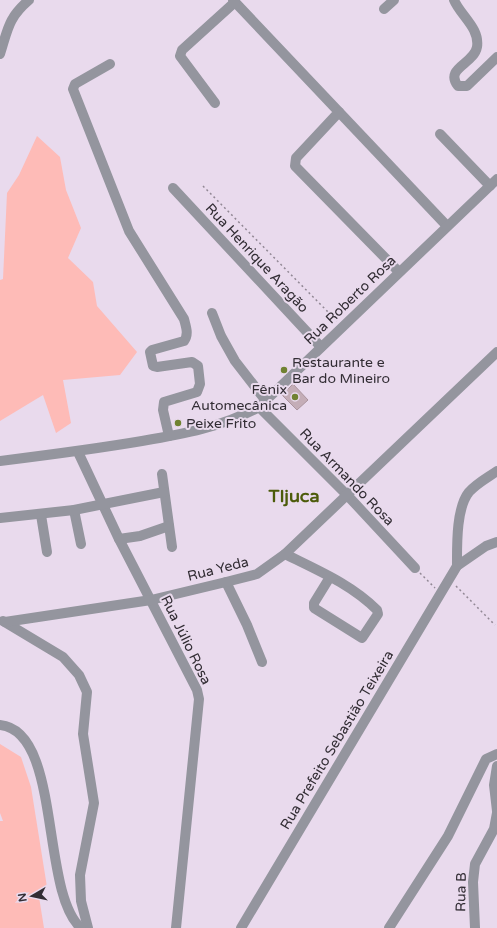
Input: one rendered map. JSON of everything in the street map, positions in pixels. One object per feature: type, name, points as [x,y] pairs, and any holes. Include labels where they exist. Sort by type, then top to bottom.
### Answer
[{"type":"street","points":[[0,54],[11,19],[16,11],[29,0]]},
{"type":"street","points":[[384,9],[394,0]]},
{"type":"street","points":[[454,0],[461,13],[474,29],[477,46],[472,57],[453,75],[454,81],[458,86],[467,86],[497,57]]},
{"type":"street","points":[[214,103],[180,56],[182,50],[234,1],[254,20],[338,112],[447,226]]},
{"type":"street","points":[[110,64],[75,84],[73,89],[129,231],[184,319],[187,329],[187,337],[184,341],[154,349],[150,352],[153,366],[157,367],[192,362],[198,366],[200,384],[197,392],[164,402],[163,410],[169,436]]},
{"type":"street","points":[[338,112],[296,158],[295,166],[399,272]]},
{"type":"street","points":[[440,134],[494,184]]},
{"type":"street","name":"Rua Roberto Rosa","points":[[0,461],[78,452],[202,430],[229,422],[262,404],[447,226],[494,184]]},
{"type":"street","name":"Rua Henrique Aragão","points":[[173,188],[321,347]]},
{"type":"street","name":"Rua Armando Rosa","points":[[212,313],[221,336],[262,404],[415,568]]},
{"type":"street","name":"Rua Yeda","points":[[3,621],[151,600],[257,574],[285,554],[348,496],[497,352]]},
{"type":"street","name":"Rua Júlio Rosa","points":[[78,452],[119,540],[151,600],[196,690],[199,700],[176,928]]},
{"type":"street","points":[[457,566],[457,543],[464,502],[468,493],[476,485],[497,472]]},
{"type":"street","points":[[162,474],[172,547]]},
{"type":"street","points":[[0,518],[41,515],[74,510],[164,492]]},
{"type":"street","points":[[74,510],[81,544]]},
{"type":"street","points":[[41,515],[47,552]]},
{"type":"street","points":[[119,540],[140,536],[169,526]]},
{"type":"street","points":[[457,566],[486,546],[497,542]]},
{"type":"street","points":[[285,554],[330,577],[352,589],[377,610],[378,614],[364,637],[360,638],[314,608],[314,603],[330,577]]},
{"type":"street","name":"Rua Prefeito Sebastião Teixeira","points":[[241,928],[457,566]]},
{"type":"street","points":[[226,582],[247,625],[262,662]]},
{"type":"street","points":[[3,621],[63,658],[79,675],[87,692],[83,734],[94,803],[80,875],[81,902],[88,928]]},
{"type":"street","points":[[0,725],[15,729],[28,744],[35,758],[47,807],[62,890],[74,922],[81,928]]},
{"type":"street","points":[[389,928],[448,836],[486,759],[497,754]]},
{"type":"street","points":[[497,766],[494,785],[497,812]]},
{"type":"street","name":"Rua B","points":[[475,928],[473,882],[475,864],[494,829],[497,812]]},
{"type":"path","points":[[203,186],[342,326]]},
{"type":"path","points":[[415,568],[440,594]]},
{"type":"path","points":[[449,580],[495,625]]},
{"type":"shaded area","points":[[37,136],[60,157],[66,190],[81,228],[68,258],[93,282],[97,306],[137,352],[120,375],[63,380],[71,423],[56,433],[43,395],[0,421],[0,280],[3,279],[7,193],[19,175]]},
{"type":"shaded area","points":[[0,744],[21,757],[31,787],[47,887],[39,897],[44,928],[0,928],[0,821],[3,821],[0,813]]},
{"type":"building","name":"Fênix Automecânica","points":[[293,384],[308,400],[297,410],[282,395]]},
{"type":"place","name":"Restaurante e Bar do Mineiro","points":[[284,370]]},
{"type":"place","name":"Fênix Automecânica","points":[[295,397]]},
{"type":"place","name":"Peixe Frito","points":[[178,423]]},
{"type":"district","name":"TIjuca","points":[[294,496]]}]
